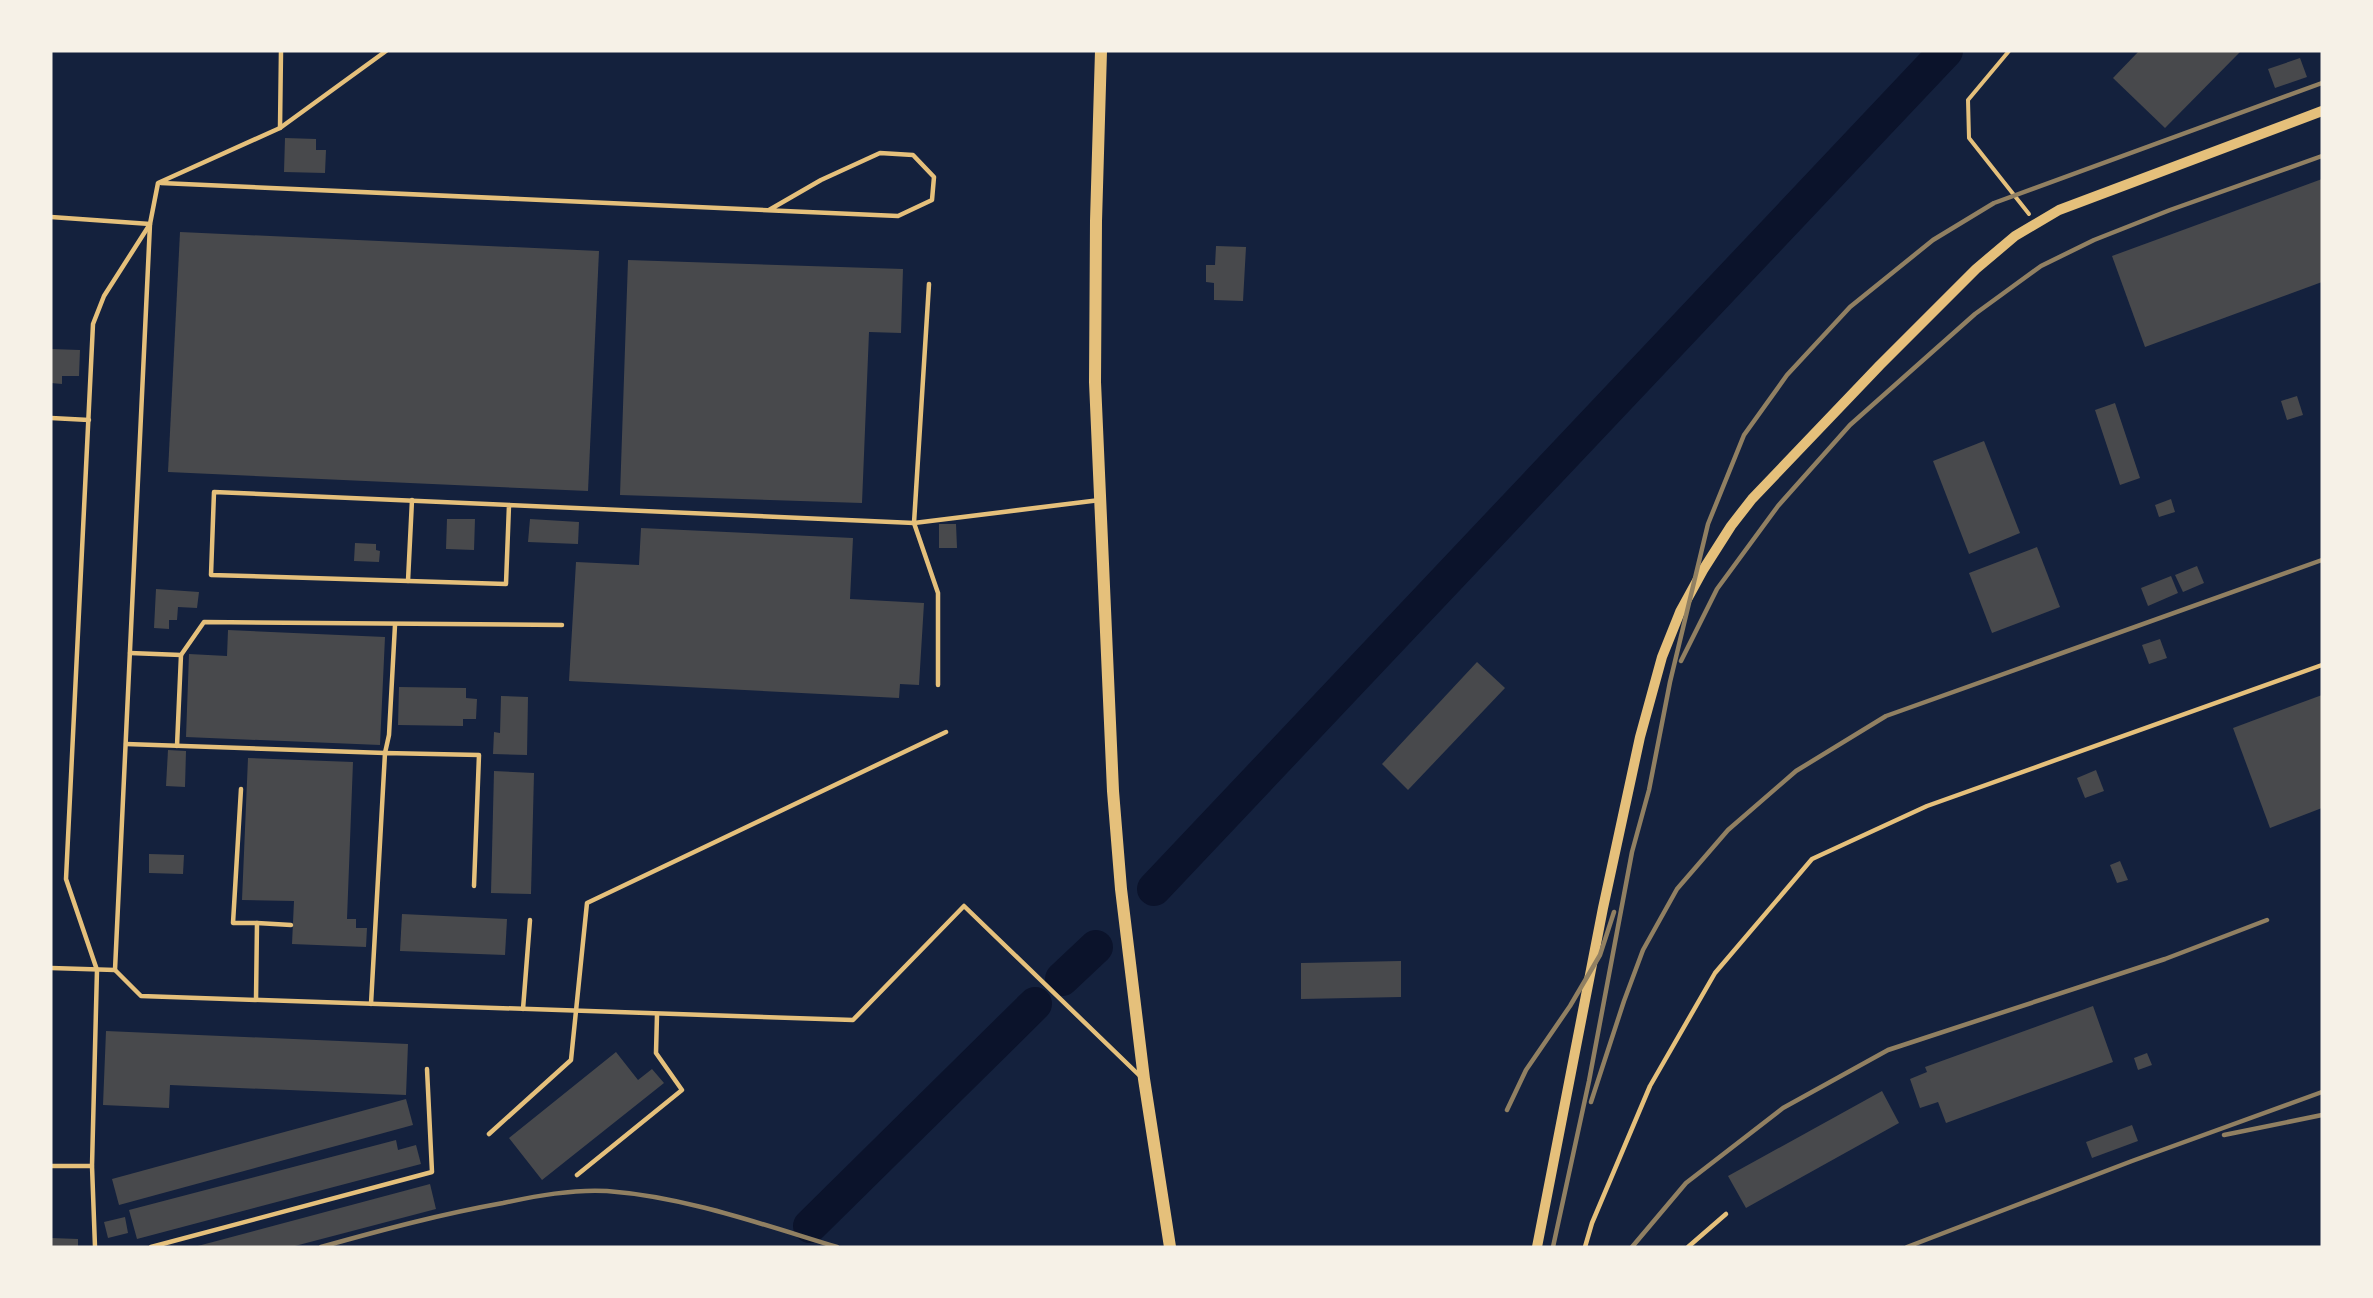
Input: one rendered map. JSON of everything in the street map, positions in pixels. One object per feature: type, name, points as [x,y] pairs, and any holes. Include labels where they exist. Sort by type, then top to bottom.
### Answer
[{"type":"main road","points":[[1101,51],[1096,221],[1095,382],[1113,791],[1121,889],[1144,1079],[1170,1247]]},
{"type":"street","points":[[1537,1247],[1601,919],[1640,737],[1662,657],[1680,612],[1708,561],[1731,526],[1752,499],[1880,365],[1976,269],[2015,236],[2060,210],[2322,111]]},
{"type":"lane","points":[[280,128],[281,51]]},
{"type":"lane","points":[[158,183],[280,128],[386,51]]},
{"type":"lane","points":[[158,183],[898,216],[932,200],[934,177],[913,155],[880,153],[821,180],[768,210]]},
{"type":"lane","points":[[115,970],[150,224],[158,183]]},
{"type":"lane","points":[[51,216],[150,224]]},
{"type":"lane","points":[[95,1247],[92,1166],[97,969],[66,879],[93,324],[104,296],[150,224]]},
{"type":"lane","points":[[929,284],[914,523],[938,593],[938,685]]},
{"type":"lane","points":[[51,418],[89,420]]},
{"type":"lane","points":[[509,505],[506,584],[211,575],[214,492],[412,500],[914,523],[1100,500]]},
{"type":"lane","points":[[408,581],[412,500]]},
{"type":"lane","points":[[177,746],[181,655],[204,622],[562,625]]},
{"type":"lane","points":[[371,1004],[385,753],[389,735],[395,625]]},
{"type":"lane","points":[[130,653],[181,655]]},
{"type":"lane","points":[[1585,1247],[1592,1223],[1650,1086],[1715,973],[1812,858],[1927,806],[2322,664]]},
{"type":"lane","points":[[489,1134],[571,1060],[587,903],[946,732]]},
{"type":"lane","points":[[126,744],[479,755],[474,886]]},
{"type":"lane","points":[[241,789],[233,923],[291,925]]},
{"type":"lane","points":[[51,968],[115,970],[141,996],[853,1020],[964,906],[1144,1079]]},
{"type":"lane","points":[[523,1009],[530,920]]},
{"type":"lane","points":[[256,1000],[258,923]]},
{"type":"lane","points":[[578,1175],[682,1090],[656,1053],[657,1015]]},
{"type":"lane","points":[[151,1247],[432,1172],[427,1069]]},
{"type":"lane","points":[[51,1166],[92,1166]]},
{"type":"lane","points":[[1688,1247],[1726,1214]]},
{"type":"path","points":[[2009,51],[1968,100],[1969,138],[2037,224]]},
{"type":"building","points":[[2139,51],[2241,51],[2165,128],[2113,78]]},
{"type":"building","points":[[2300,58],[2307,77],[2275,88],[2268,69]]},
{"type":"building","points":[[285,138],[316,139],[316,150],[326,150],[325,173],[284,172]]},
{"type":"building","points":[[2322,179],[2322,282],[2145,347],[2112,256]]},
{"type":"building","points":[[180,232],[599,251],[588,491],[168,472]]},
{"type":"building","points":[[1216,246],[1246,247],[1243,301],[1214,300],[1214,283],[1206,282],[1206,265],[1215,265]]},
{"type":"building","points":[[628,260],[903,269],[901,333],[869,332],[862,503],[620,495]]},
{"type":"building","points":[[51,349],[80,350],[79,376],[62,376],[62,384],[51,383]]},
{"type":"building","points":[[2297,396],[2303,415],[2287,420],[2281,401]]},
{"type":"building","points":[[2115,403],[2140,478],[2120,485],[2095,410]]},
{"type":"building","points":[[1984,441],[2020,533],[1969,554],[1933,461]]},
{"type":"building","points":[[2171,499],[2175,512],[2159,517],[2155,505]]},
{"type":"building","points":[[447,519],[475,519],[474,550],[446,549]]},
{"type":"building","points":[[530,519],[579,522],[578,544],[528,542]]},
{"type":"building","points":[[939,524],[956,524],[957,548],[939,548]]},
{"type":"building","points":[[641,528],[853,538],[850,599],[924,603],[919,685],[900,684],[899,698],[569,681],[576,562],[639,565]]},
{"type":"building","points":[[355,543],[376,544],[376,550],[380,551],[379,562],[354,561]]},
{"type":"building","points":[[2037,547],[2060,607],[1992,633],[1969,573]]},
{"type":"building","points":[[2197,566],[2204,583],[2183,592],[2175,575]]},
{"type":"building","points":[[2171,576],[2178,593],[2148,606],[2141,588]]},
{"type":"building","points":[[156,589],[199,592],[197,608],[178,607],[177,620],[169,620],[169,629],[154,628]]},
{"type":"building","points":[[228,630],[385,637],[380,745],[186,737],[189,654],[227,656]]},
{"type":"building","points":[[2160,639],[2167,658],[2149,664],[2142,645]]},
{"type":"building","points":[[1477,662],[1505,688],[1408,790],[1382,764]]},
{"type":"building","points":[[399,687],[466,688],[466,698],[477,699],[476,719],[463,719],[463,726],[398,725]]},
{"type":"building","points":[[2322,695],[2322,808],[2270,828],[2233,728]]},
{"type":"building","points":[[501,696],[528,697],[527,755],[493,754],[494,732],[500,733]]},
{"type":"building","points":[[168,750],[186,751],[185,787],[166,786]]},
{"type":"building","points":[[248,758],[353,762],[347,919],[356,919],[356,928],[367,928],[366,947],[292,944],[294,901],[242,900]]},
{"type":"building","points":[[2096,770],[2104,791],[2085,798],[2077,778]]},
{"type":"building","points":[[494,771],[534,773],[531,894],[491,893]]},
{"type":"building","points":[[149,854],[184,855],[183,874],[149,873]]},
{"type":"building","points":[[2120,861],[2128,880],[2117,883],[2110,865]]},
{"type":"building","points":[[402,914],[507,919],[505,955],[400,951]]},
{"type":"building","points":[[1401,961],[1401,997],[1301,999],[1301,963]]},
{"type":"building","points":[[2093,1006],[2113,1062],[1946,1123],[1938,1102],[1920,1108],[1910,1079],[1927,1072],[1925,1067]]},
{"type":"building","points":[[106,1031],[408,1044],[406,1095],[170,1085],[169,1108],[103,1105]]},
{"type":"building","points":[[616,1052],[638,1080],[652,1069],[664,1083],[542,1180],[509,1138]]},
{"type":"building","points":[[2147,1053],[2152,1065],[2138,1070],[2134,1058]]},
{"type":"building","points":[[1882,1091],[1899,1123],[1746,1208],[1728,1176]]},
{"type":"building","points":[[406,1099],[413,1125],[119,1205],[112,1179]]},
{"type":"building","points":[[2132,1125],[2138,1141],[2092,1158],[2086,1142]]},
{"type":"building","points":[[396,1140],[398,1150],[416,1145],[421,1164],[137,1239],[129,1210]]},
{"type":"building","points":[[430,1184],[436,1209],[291,1247],[194,1247]]},
{"type":"building","points":[[125,1217],[128,1233],[108,1238],[104,1222]]},
{"type":"building","points":[[51,1238],[78,1239],[78,1247],[51,1247]]},
{"type":"waterway","points":[[1154,889],[1946,51]]},
{"type":"waterway","points":[[1062,979],[1096,947]]},
{"type":"waterway","points":[[810,1226],[1035,1004]]},
{"type":"railway","points":[[1553,1247],[1589,1081],[1632,852],[1649,790],[1670,682],[1708,524],[1744,435],[1787,375],[1850,307],[1933,240],[1994,203],[2322,83]]},
{"type":"railway","points":[[1681,661],[1717,589],[1778,506],[1850,425],[1975,314],[2041,266],[2094,240],[2170,210],[2322,156]]},
{"type":"railway","points":[[1591,1102],[1643,950],[1677,889],[1728,830],[1796,771],[1886,716],[2322,560]]},
{"type":"railway","points":[[1507,1110],[1526,1070],[1570,1006],[1600,955],[1614,912]]},
{"type":"railway","points":[[1632,1247],[1686,1183],[1783,1108],[1888,1050],[2165,959],[2267,920]]},
{"type":"railway","points":[[1907,1247],[2132,1161],[2322,1092]]},
{"type":"railway","points":[[2224,1135],[2322,1115]]},
{"type":"railway","points":[[321,1247],[480,1207],[581,1191],[636,1194],[694,1205],[837,1247]]}]
